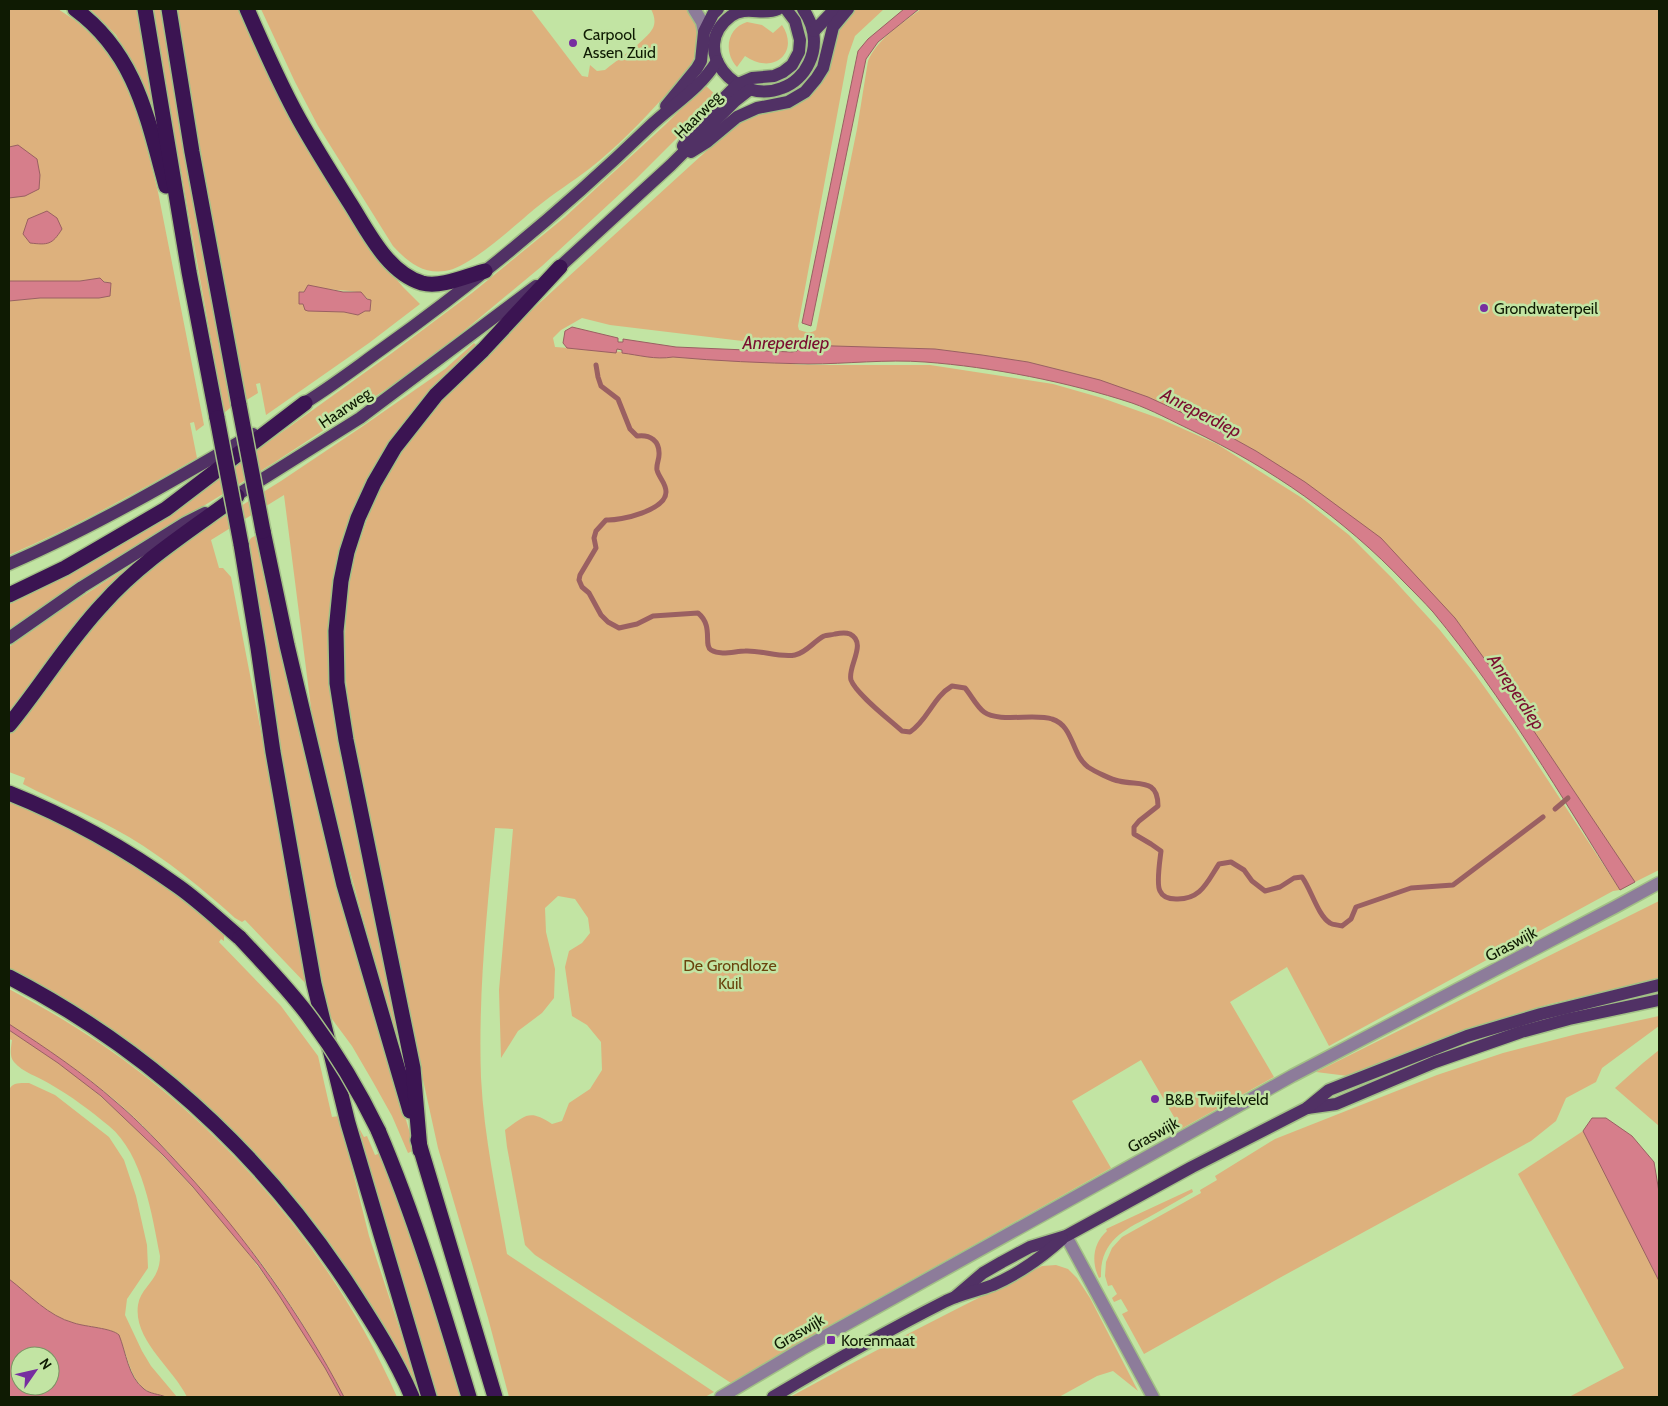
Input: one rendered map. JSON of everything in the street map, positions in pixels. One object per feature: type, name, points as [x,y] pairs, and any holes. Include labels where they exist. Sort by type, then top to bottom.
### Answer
[{"type":"highway","points":[[75,9],[107,38],[127,67],[146,111],[188,272]]},
{"type":"highway","points":[[145,9],[188,272],[241,544],[273,752],[314,984],[348,1123],[429,1397]]},
{"type":"highway","points":[[169,9],[192,152],[286,645],[344,885],[420,1150],[495,1397]]},
{"type":"highway","points":[[247,9],[299,118],[340,188],[372,237],[398,270],[410,278],[435,285],[485,271]]},
{"type":"highway","points":[[420,1150],[413,1068],[346,740],[337,683],[336,631],[341,581],[347,552],[358,518],[374,483],[395,448],[436,395],[483,350],[560,268]]},
{"type":"highway","points":[[9,595],[65,568],[166,509],[305,403]]},
{"type":"highway","points":[[9,725],[76,635],[102,604],[127,579],[237,496]]},
{"type":"highway","points":[[9,793],[74,822],[129,852],[181,888],[240,938],[310,1017],[349,1075],[378,1130],[405,1194],[439,1296],[469,1397]]},
{"type":"highway","points":[[9,977],[61,1006],[125,1048],[182,1093],[237,1145],[278,1190],[330,1258],[379,1334],[412,1397]]},
{"type":"main road","points":[[778,9],[771,12],[742,11],[733,15],[720,27],[715,39],[714,52],[717,61],[729,79],[758,93],[772,91],[795,82],[811,59],[814,31],[810,18],[803,9]]},
{"type":"main road","points":[[744,87],[752,78],[774,76],[788,69],[797,58],[800,40],[798,28],[786,9]]},
{"type":"main road","points":[[814,31],[834,9]]},
{"type":"main road","name":"Haarweg","points":[[9,638],[82,587],[185,523],[237,496],[360,418],[560,268],[671,165],[707,142],[737,117],[760,107],[788,102],[805,92],[823,68],[833,27],[848,9]]},
{"type":"main road","name":"Haarweg","points":[[652,124],[701,61],[704,32],[713,10]]},
{"type":"main road","name":"Haarweg","points":[[9,564],[95,524],[163,487],[305,403],[400,336],[485,271],[588,185],[652,124],[688,95],[708,74],[717,61]]},
{"type":"main road","name":"Haarweg","points":[[671,165],[694,128],[744,87]]},
{"type":"main road","points":[[773,1397],[841,1356],[955,1296],[983,1273],[1002,1262],[1030,1247],[1066,1236],[1192,1167],[1307,1108],[1329,1090],[1467,1036],[1541,1014],[1659,986]]},
{"type":"main road","points":[[1307,1108],[1336,1104],[1435,1062],[1521,1032],[1578,1017],[1659,1000]]},
{"type":"street","points":[[694,9],[702,22],[704,32]]},
{"type":"street","points":[[713,10],[720,27]]},
{"type":"street","name":"Graswijk","points":[[721,1397],[802,1349],[1292,1076],[1659,883]]},
{"type":"street","points":[[1066,1236],[1153,1397]]},
{"type":"green space","points":[[9,9],[58,9],[76,21],[103,45],[123,77],[140,120],[158,192],[204,425],[196,431],[194,422],[190,423],[197,458],[105,509],[9,555],[9,301],[40,298],[99,298],[110,295],[111,283],[94,279],[80,281],[9,281],[9,198],[25,196],[18,145],[9,147]]},
{"type":"green space","points":[[90,9],[138,9],[153,105],[150,104],[141,79],[116,35]]},
{"type":"green space","points":[[152,9],[160,9],[231,406],[224,413]]},
{"type":"green space","points":[[176,9],[239,9],[247,27],[375,254],[420,304],[369,343],[266,415],[260,383],[256,384],[258,393],[245,401],[202,170]],"holes":[[[329,289],[354,291],[361,294],[371,300],[370,311],[365,311],[358,315],[305,309],[299,292]]]},
{"type":"green space","points":[[261,9],[531,9],[582,76],[588,77],[590,65],[597,71],[605,70],[650,33],[654,23],[651,9],[689,9],[694,17],[697,35],[691,67],[637,126],[609,153],[543,202],[480,254],[455,268],[445,271],[429,271],[410,262],[393,246],[318,126]]},
{"type":"green space","name":"De Grondloze Kuil","points":[[855,9],[884,9],[855,36],[848,56],[798,326],[799,330],[808,332],[816,330],[857,129],[868,61],[884,39],[921,9],[1659,9],[1659,870],[1635,882],[1499,679],[1455,618],[1256,451],[1211,426],[1148,397],[1072,373],[1028,362],[935,349],[814,347],[806,344],[806,338],[759,343],[610,325],[582,318],[561,330],[553,338],[555,347],[805,365],[930,365],[1053,384],[1102,398],[1161,419],[1217,444],[1302,498],[1349,535],[1439,629],[1475,674],[1513,727],[1620,890],[1613,891],[1329,1046],[1287,967],[1230,1002],[1274,1077],[1181,1129],[1141,1060],[1072,1101],[1111,1168],[731,1383],[535,1255],[525,1245],[505,1130],[523,1118],[533,1115],[552,1124],[562,1121],[569,1103],[590,1089],[602,1070],[601,1042],[587,1025],[572,1016],[565,967],[569,951],[582,943],[590,933],[588,918],[575,899],[558,896],[545,908],[546,932],[555,969],[554,998],[542,1013],[518,1031],[501,1058],[499,990],[513,829],[495,828],[486,921],[480,1047],[481,1078],[488,1144],[507,1254],[714,1392],[705,1397],[509,1397],[438,1148],[405,998],[350,723],[344,659],[346,612],[351,566],[372,505],[400,453],[428,414],[500,339],[736,124],[810,95],[821,84],[829,71],[838,31]]},
{"type":"green space","points":[[747,22],[762,25],[773,33],[782,25],[787,35],[788,44],[786,52],[781,58],[774,62],[766,63],[756,62],[745,56],[737,67],[730,54],[729,41],[735,29]]},
{"type":"green space","points":[[705,85],[718,97],[636,179],[542,266],[459,335],[391,386],[275,462],[78,583],[9,631],[9,604],[15,602],[15,599],[203,489],[392,353],[472,293],[565,217],[665,125]]},
{"type":"green space","points":[[474,343],[478,347],[369,482],[330,638],[407,1067],[404,1068],[316,747],[284,495],[211,540],[219,568],[223,568],[231,577],[308,986],[245,920],[242,922],[235,918],[197,885],[157,855],[90,816],[23,784],[25,778],[9,772],[9,734],[71,651],[132,582],[188,539],[281,481],[445,369]]},
{"type":"green space","points":[[258,534],[375,1016],[415,1150],[408,1153],[392,1116],[373,1082],[352,1046],[329,1015],[297,853],[248,543],[251,538]]},
{"type":"green space","points":[[131,565],[82,619],[9,715],[9,647],[64,608]]},
{"type":"green space","points":[[9,801],[38,813],[109,849],[149,874],[200,913],[224,934],[224,941],[221,939],[219,942],[281,1006],[318,1056],[332,1117],[339,1116],[369,1236],[419,1388],[415,1389],[376,1316],[344,1263],[299,1203],[264,1162],[187,1088],[145,1054],[102,1023],[9,968]]},
{"type":"green space","points":[[1659,901],[1659,979],[1550,1004],[1465,1030],[1348,1076],[1316,1072]]},
{"type":"green space","points":[[9,989],[67,1022],[126,1062],[175,1100],[221,1143],[263,1188],[303,1237],[338,1288],[370,1342],[397,1397],[344,1397],[308,1333],[267,1271],[208,1197],[175,1160],[129,1112],[64,1061],[9,1024]]},
{"type":"green space","points":[[1659,1016],[1659,1026],[1602,1068],[1596,1082],[1566,1098],[1556,1121],[1531,1141],[1144,1354],[1122,1314],[1128,1311],[1121,1299],[1114,1302],[1112,1298],[1117,1294],[1112,1285],[1108,1286],[1105,1276],[1106,1262],[1112,1248],[1122,1237],[1201,1193],[1200,1190],[1217,1180],[1215,1176],[1275,1139],[1437,1075],[1503,1053]]},
{"type":"green space","points":[[9,1030],[56,1061],[100,1096],[148,1141],[203,1199],[278,1294],[300,1327],[341,1397],[187,1397],[148,1342],[138,1318],[140,1298],[157,1272],[160,1256],[144,1186],[130,1152],[121,1138],[109,1126],[81,1104],[46,1081],[17,1066],[11,1057],[12,1040],[9,1039]]},
{"type":"green space","points":[[1659,1050],[1659,1126],[1615,1088]]},
{"type":"green space","points":[[29,1083],[55,1095],[109,1137],[124,1160],[136,1196],[147,1245],[148,1268],[127,1299],[125,1315],[151,1366],[177,1397],[162,1396],[142,1387],[131,1370],[119,1335],[111,1331],[65,1320],[40,1304],[9,1279],[9,1090],[15,1084]]},
{"type":"green space","points":[[359,1128],[364,1137],[367,1136],[375,1155],[381,1153],[404,1211],[462,1397],[437,1397],[396,1273]]},
{"type":"green space","points":[[1583,1131],[1659,1281],[1659,1397],[1569,1397],[1624,1368],[1518,1174]]},
{"type":"green space","points":[[1192,1189],[1193,1192],[1130,1227],[1114,1239],[1104,1255],[1101,1277],[1099,1278],[1094,1259],[1096,1247],[1107,1231],[1106,1229]]},
{"type":"green space","points":[[1056,1265],[1068,1269],[1077,1278],[1090,1298],[1138,1391],[1113,1371],[1097,1376],[1059,1397],[790,1397],[915,1330],[1042,1266]]},
{"type":"shaded area","points":[[904,9],[919,9],[878,42],[866,59],[811,326],[802,323],[858,51],[868,39]]},
{"type":"shaded area","points":[[18,145],[37,159],[40,175],[39,189],[25,196],[9,198],[9,147]]},
{"type":"shaded area","points":[[47,211],[57,218],[62,229],[49,243],[30,243],[23,234],[28,219]]},
{"type":"shaded area","points":[[100,278],[104,282],[111,283],[110,296],[9,301],[9,281],[80,281]]},
{"type":"shaded area","points":[[308,285],[343,292],[361,292],[367,299],[371,300],[370,311],[365,311],[358,315],[344,312],[305,310],[303,304],[299,304],[299,292],[304,292]]},
{"type":"shaded area","points":[[572,327],[618,338],[618,342],[623,342],[623,339],[676,347],[792,352],[797,351],[801,345],[935,349],[1028,362],[1100,380],[1148,397],[1211,426],[1256,451],[1305,482],[1381,538],[1455,618],[1499,679],[1635,882],[1620,890],[1508,713],[1484,678],[1433,612],[1381,559],[1331,516],[1278,478],[1221,445],[1132,403],[1082,388],[1030,376],[951,364],[910,361],[808,364],[740,362],[673,357],[653,358],[622,353],[622,350],[617,349],[616,353],[567,348],[563,343],[565,331]]},
{"type":"shaded area","points":[[9,1024],[64,1061],[103,1091],[142,1126],[183,1169],[229,1222],[271,1278],[310,1336],[344,1397],[341,1397],[325,1368],[258,1265],[193,1187],[164,1156],[101,1096],[58,1063],[9,1030]]},
{"type":"shaded area","points":[[1592,1118],[1606,1118],[1632,1136],[1654,1162],[1659,1192],[1659,1281],[1583,1131]]},
{"type":"shaded area","points":[[9,1279],[40,1304],[65,1320],[111,1331],[119,1335],[134,1378],[149,1392],[166,1397],[9,1397]]},
{"type":"waterway","points":[[596,365],[601,386],[618,399],[630,429],[637,436],[650,437],[656,442],[659,450],[657,470],[666,492],[659,504],[651,509],[622,519],[606,520],[596,531],[594,538],[596,548],[579,580],[582,587],[589,593],[601,615],[608,622],[619,628],[637,624],[653,616],[698,613],[706,624],[708,644],[711,650],[724,653],[751,651],[783,656],[799,654],[824,636],[842,633],[850,634],[857,643],[851,675],[854,686],[902,731],[910,732],[916,727],[940,696],[952,686],[965,688],[981,710],[991,715],[999,717],[1045,717],[1052,719],[1065,728],[1078,755],[1088,767],[1112,779],[1146,785],[1155,791],[1158,806],[1139,821],[1134,827],[1134,834],[1161,851],[1158,883],[1161,893],[1167,898],[1185,899],[1192,896],[1202,889],[1219,864],[1231,862],[1244,870],[1252,881],[1265,891],[1280,887],[1294,878],[1302,877],[1318,909],[1326,920],[1331,924],[1342,926],[1351,919],[1356,907],[1411,888],[1453,885],[1543,817]]},
{"type":"waterway","points":[[1555,809],[1568,798]]},
{"type":"place","name":"Carpool Assen Zuid","points":[[573,43]]},
{"type":"place","name":"Grondwaterpeil","points":[[1484,308]]},
{"type":"place","name":"B&B Twijfelveld","points":[[1155,1099]]},
{"type":"place","name":"Korenmaat","points":[[831,1340]]},
{"type":"water label","name":"Anreperdiep","points":[[786,343]]},
{"type":"water label","name":"Anreperdiep","points":[[1201,413]]},
{"type":"water label","name":"Anreperdiep","points":[[1516,692]]}]
